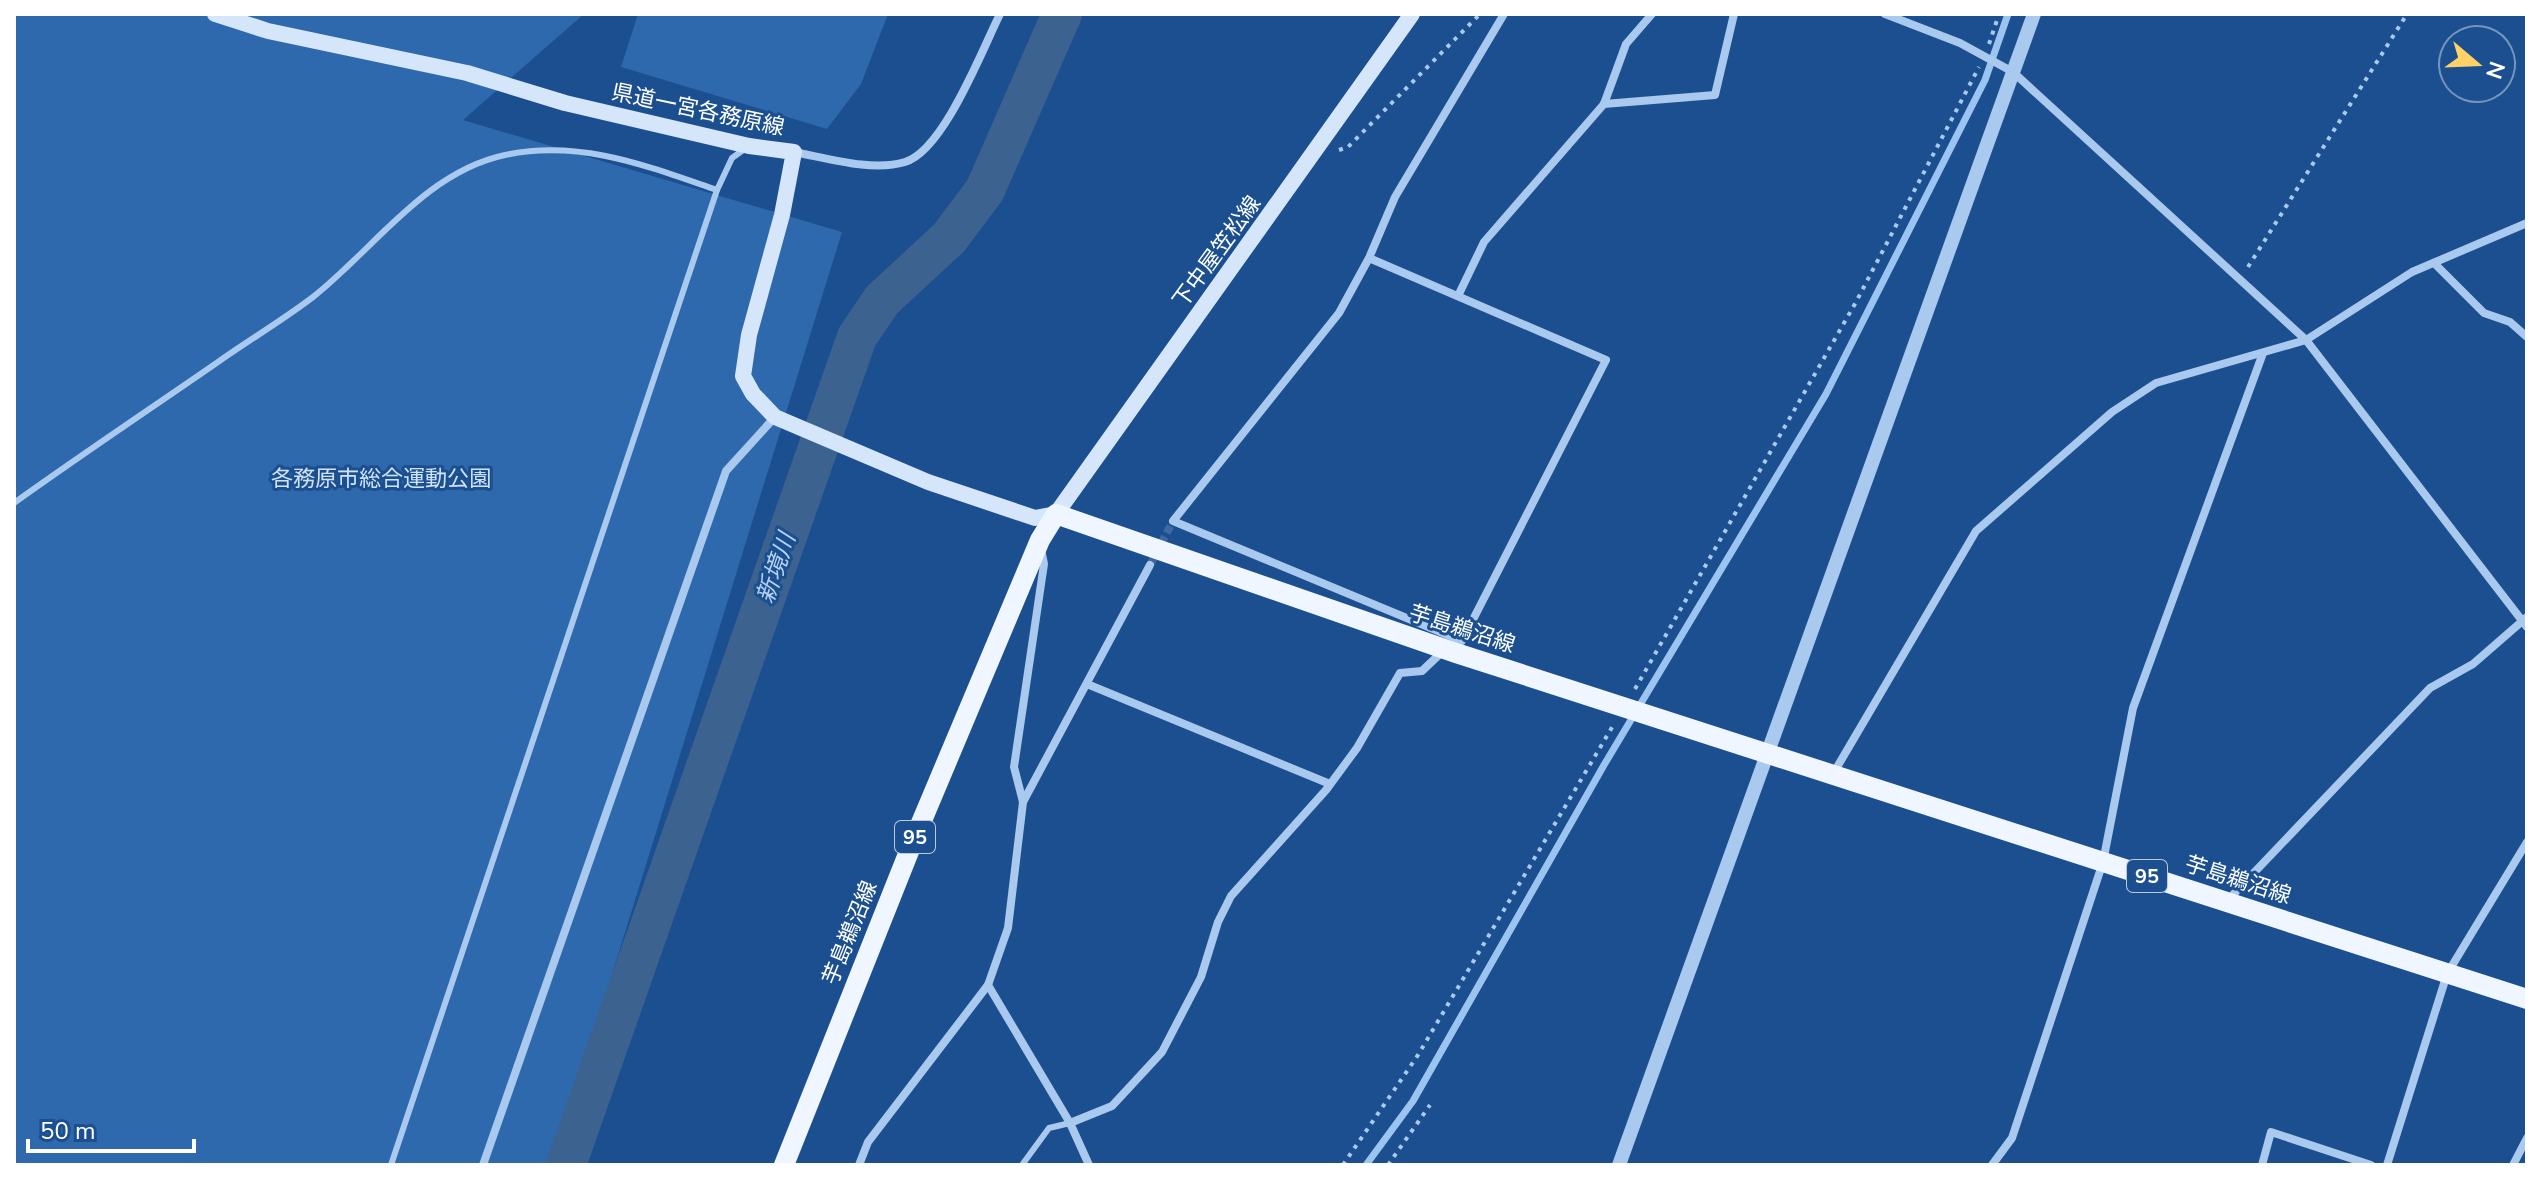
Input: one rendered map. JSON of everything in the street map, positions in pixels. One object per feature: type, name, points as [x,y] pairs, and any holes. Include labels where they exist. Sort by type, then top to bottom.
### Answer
[{"type":"main road","name":"県道一宮各務原線","points":[[215,14],[268,31],[467,73],[565,103],[749,146],[794,152],[782,215],[749,335],[743,376],[753,394],[775,417],[928,482],[1035,518],[1056,514]]},
{"type":"main road","name":"下中屋笠松線","points":[[1056,514],[1412,14]]},
{"type":"main road","name":"芋島鵜沼線","points":[[784,1165],[910,849],[1040,540],[1056,514],[1624,708],[2527,999]]},
{"type":"street","points":[[794,152],[865,164],[906,162],[937,139],[1000,14]]},
{"type":"street","points":[[1454,648],[1173,521],[1339,313],[1369,258],[1395,197],[1504,14]]},
{"type":"street","points":[[1458,296],[1484,242],[1604,104],[1626,44],[1652,14]]},
{"type":"street","points":[[1604,104],[1715,95],[1734,14]]},
{"type":"street","points":[[1885,14],[1985,56],[2013,72],[2306,340],[2526,622],[2473,664],[2430,688],[2227,901]]},
{"type":"street","points":[[1619,1165],[2034,14]]},
{"type":"street","points":[[1833,774],[1976,531],[2112,412],[2156,383],[2306,340],[2412,272],[2527,223]]},
{"type":"street","points":[[1070,1123],[1112,1106],[1162,1052],[1201,977],[1218,922],[1231,896],[1330,784],[1357,748],[1400,673],[1422,671],[1454,648],[1606,360],[1369,258]]},
{"type":"street","points":[[2434,263],[2484,313],[2510,322],[2527,337]]},
{"type":"street","points":[[1992,1165],[2012,1138],[2103,862],[2133,708],[2263,353]]},
{"type":"street","points":[[483,1165],[726,471],[775,417]]},
{"type":"street","points":[[859,1165],[868,1142],[988,985],[1013,906],[1023,802],[1014,767],[1022,692],[1044,564],[1040,540]]},
{"type":"street","points":[[1023,802],[1150,565]]},
{"type":"street","points":[[1087,684],[1330,784]]},
{"type":"street","points":[[2387,1165],[2447,974],[2527,842]]},
{"type":"street","points":[[988,985],[1070,1123],[1089,1165]]},
{"type":"street","points":[[2262,1165],[2271,1132],[2371,1165]]},
{"type":"street","points":[[2513,1165],[2527,1138]]},
{"type":"lane","points":[[391,1165],[717,190],[732,158],[749,146]]},
{"type":"lane","points":[[14,503],[312,298],[423,195],[465,169],[503,155],[567,149],[597,152],[637,162],[717,190]]},
{"type":"lane","points":[[1022,1165],[1049,1128],[1070,1123]]},
{"type":"path","points":[[1312,157],[1348,147],[1480,14]]},
{"type":"path","points":[[1343,1165],[1418,1055],[1624,708],[1856,302],[1985,56],[1999,14]]},
{"type":"path","points":[[2240,279],[2407,14]]},
{"type":"path","points":[[1388,1165],[1430,1105]]},
{"type":"green space","name":"各務原市総合運動公園","points":[[14,14],[584,14],[463,120],[842,232],[553,1165],[14,1165]]},
{"type":"green space","points":[[638,14],[888,14],[861,84],[827,129],[621,67]]},
{"type":"waterway","name":"新境川","points":[[566,1165],[857,337],[882,300],[949,238],[985,190],[1062,14]]},
{"type":"waterway","points":[[1366,1165],[1413,1101],[1604,765],[1826,394],[1985,80],[2008,14]]},
{"type":"tunnel","points":[[1150,565],[1173,521]]}]
